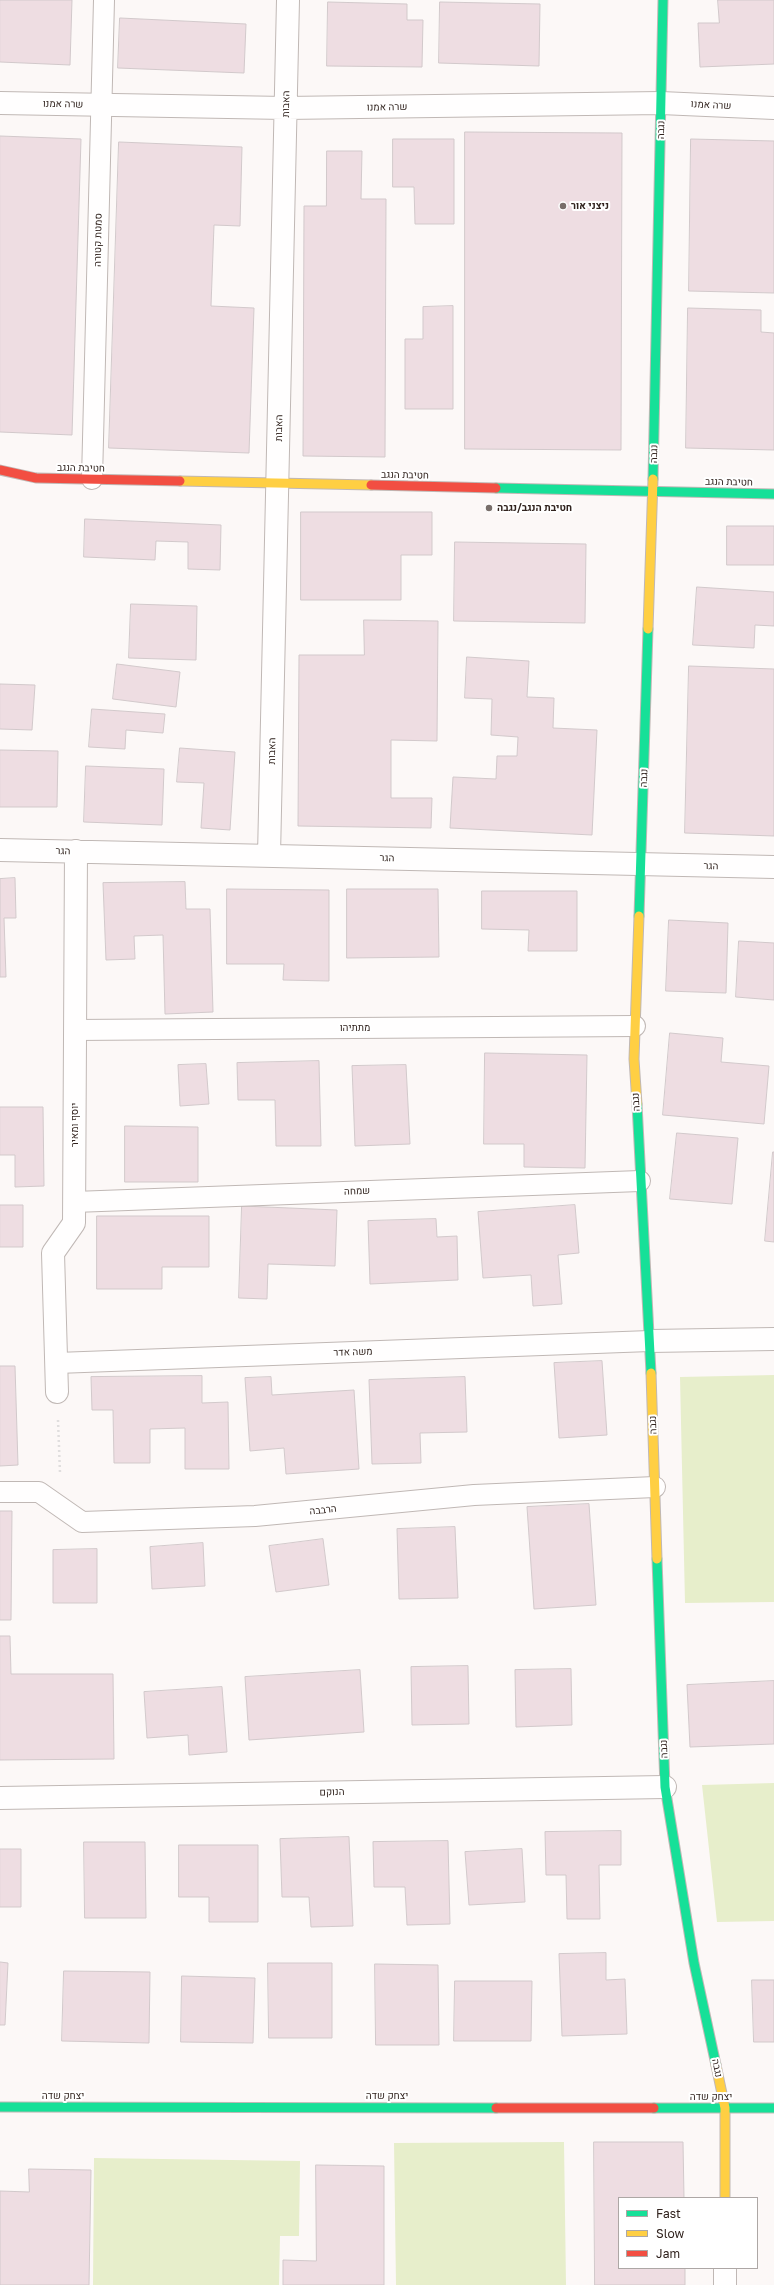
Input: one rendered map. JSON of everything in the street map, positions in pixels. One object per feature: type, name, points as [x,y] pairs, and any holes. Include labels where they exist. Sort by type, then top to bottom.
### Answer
[{"type":"street","name":"האבות","points":[[269,855],[288,0]]},
{"type":"street","name":"נגבה","points":[[663,0],[653,491],[634,1059],[650,1341],[665,1787],[694,1963],[725,2108],[725,2197]]},
{"type":"street","name":"שרה אמנו","points":[[0,103],[285,108],[661,103],[774,108]]},
{"type":"street","name":"חטיבת הנגב","points":[[0,470],[36,478]]},
{"type":"street","name":"חטיבת הנגב","points":[[14,482],[36,478],[774,494]]},
{"type":"street","name":"הגר","points":[[0,850],[774,867]]},
{"type":"street","name":"יוסף ומאיר","points":[[57,1392],[53,1253],[74,1223],[76,851]]},
{"type":"street","points":[[650,1341],[774,1339]]},
{"type":"street","name":"הנוקם","points":[[0,1798],[665,1787]]},
{"type":"street","name":"יצחק שדה","points":[[0,2107],[774,2108]]},
{"type":"street","points":[[725,2269],[725,2285]]},
{"type":"lane","name":"סמטת קטורה","points":[[92,479],[104,0]]},
{"type":"lane","name":"מתתיהו","points":[[75,1030],[635,1026]]},
{"type":"lane","name":"שמחה","points":[[74,1202],[640,1181]]},
{"type":"lane","name":"משה אדר","points":[[56,1363],[650,1341]]},
{"type":"lane","name":"הרבבה","points":[[0,1492],[39,1492],[82,1522],[240,1517],[474,1495],[655,1487]]},
{"type":"path","points":[[57,1392],[61,1508]]},
{"type":"green space","points":[[774,1375],[774,1602],[685,1603],[680,1377]]},
{"type":"green space","points":[[774,1783],[774,1921],[717,1922],[702,1785]]},
{"type":"green space","points":[[564,2142],[566,2285],[396,2285],[394,2143]]},
{"type":"green space","points":[[94,2158],[300,2161],[299,2236],[280,2236],[279,2285],[93,2285]]},
{"type":"building","points":[[0,0],[72,0],[70,65],[0,62]]},
{"type":"building","points":[[718,0],[774,0],[774,64],[700,67],[698,23],[719,23]]},
{"type":"building","points":[[328,2],[407,4],[407,20],[423,20],[422,67],[327,66]]},
{"type":"building","points":[[440,2],[540,4],[539,66],[439,63]]},
{"type":"building","points":[[120,18],[246,24],[244,73],[118,68]]},
{"type":"building","points":[[465,132],[622,133],[621,450],[465,449]]},
{"type":"building","points":[[0,136],[81,139],[72,435],[0,432]]},
{"type":"building","points":[[393,139],[454,139],[454,224],[415,224],[414,187],[393,187]]},
{"type":"building","points":[[691,139],[774,141],[774,293],[689,291]]},
{"type":"building","points":[[119,142],[242,147],[240,226],[214,225],[211,306],[254,308],[249,453],[109,448]]},
{"type":"building","points":[[327,151],[362,151],[361,199],[386,199],[385,457],[303,456],[304,206],[326,206]]},
{"type":"building","points":[[453,306],[453,409],[405,409],[405,339],[423,339],[423,307]]},
{"type":"building","points":[[688,308],[761,310],[761,332],[774,333],[774,450],[686,448]]},
{"type":"building","points":[[301,512],[432,512],[432,555],[401,555],[401,600],[301,600]]},
{"type":"building","points":[[85,519],[221,525],[220,570],[188,569],[188,542],[156,541],[155,560],[84,557]]},
{"type":"building","points":[[727,526],[774,526],[774,565],[727,565]]},
{"type":"building","points":[[455,542],[586,544],[585,623],[454,621]]},
{"type":"building","points":[[697,587],[774,592],[774,626],[755,625],[754,648],[693,645]]},
{"type":"building","points":[[131,604],[197,606],[196,660],[129,658]]},
{"type":"building","points":[[364,620],[438,621],[437,741],[391,740],[391,798],[432,798],[431,828],[298,826],[299,655],[364,655]]},
{"type":"building","points":[[467,657],[529,661],[527,697],[554,698],[553,728],[597,730],[592,835],[450,828],[453,777],[496,779],[497,756],[517,756],[518,737],[491,735],[492,699],[465,698]]},
{"type":"building","points":[[117,664],[180,672],[176,707],[113,699]]},
{"type":"building","points":[[689,666],[774,669],[774,836],[685,833]]},
{"type":"building","points":[[0,684],[35,685],[32,730],[0,729]]},
{"type":"building","points":[[92,709],[165,714],[163,733],[126,730],[125,749],[89,747]]},
{"type":"building","points":[[180,748],[235,752],[230,830],[201,828],[204,783],[177,782]]},
{"type":"building","points":[[0,750],[58,751],[57,807],[0,807]]},
{"type":"building","points":[[86,766],[164,769],[162,825],[84,822]]},
{"type":"building","points":[[15,878],[16,918],[4,918],[6,977],[0,977],[0,879]]},
{"type":"building","points":[[185,882],[186,909],[210,909],[213,1012],[165,1014],[163,935],[134,936],[135,959],[106,960],[103,883]]},
{"type":"building","points":[[227,889],[329,890],[329,981],[283,980],[284,964],[227,964]]},
{"type":"building","points":[[347,889],[438,889],[439,957],[347,958]]},
{"type":"building","points":[[482,891],[577,891],[577,951],[528,951],[529,930],[482,929]]},
{"type":"building","points":[[669,920],[728,923],[726,993],[666,991]]},
{"type":"building","points":[[739,941],[774,943],[774,1000],[736,997]]},
{"type":"building","points":[[670,1033],[723,1038],[721,1062],[769,1066],[764,1124],[663,1115]]},
{"type":"building","points":[[485,1053],[587,1055],[585,1168],[524,1167],[524,1144],[484,1144]]},
{"type":"building","points":[[319,1061],[321,1146],[276,1146],[275,1100],[238,1100],[237,1063]]},
{"type":"building","points":[[206,1064],[209,1104],[180,1106],[178,1065]]},
{"type":"building","points":[[406,1065],[410,1144],[355,1146],[352,1066]]},
{"type":"building","points":[[0,1107],[43,1107],[44,1186],[15,1187],[15,1155],[0,1155]]},
{"type":"building","points":[[125,1126],[198,1127],[198,1182],[125,1182]]},
{"type":"building","points":[[677,1133],[738,1138],[732,1204],[670,1199]]},
{"type":"building","points":[[774,1152],[774,1242],[765,1241]]},
{"type":"building","points":[[0,1205],[23,1205],[23,1247],[0,1247]]},
{"type":"building","points":[[575,1205],[579,1253],[558,1255],[562,1304],[533,1306],[531,1275],[483,1278],[478,1212]]},
{"type":"building","points":[[242,1206],[337,1210],[335,1266],[268,1264],[267,1299],[239,1298]]},
{"type":"building","points":[[97,1216],[209,1216],[209,1267],[162,1267],[162,1289],[97,1289]]},
{"type":"building","points":[[436,1219],[437,1237],[457,1236],[458,1280],[370,1284],[368,1221]]},
{"type":"building","points":[[602,1361],[607,1435],[559,1438],[554,1363]]},
{"type":"building","points":[[0,1366],[15,1366],[18,1465],[0,1466]]},
{"type":"building","points":[[202,1376],[202,1403],[228,1402],[229,1469],[185,1469],[185,1428],[150,1429],[150,1463],[114,1463],[113,1410],[92,1410],[91,1377]]},
{"type":"building","points":[[271,1377],[272,1395],[354,1390],[359,1469],[286,1474],[284,1448],[250,1451],[245,1378]]},
{"type":"building","points":[[465,1377],[467,1432],[420,1433],[421,1463],[372,1464],[369,1380]]},
{"type":"building","points":[[589,1504],[596,1605],[534,1609],[527,1507]]},
{"type":"building","points":[[0,1511],[12,1511],[11,1620],[0,1620]]},
{"type":"building","points":[[455,1527],[458,1598],[399,1599],[397,1529]]},
{"type":"building","points":[[323,1539],[329,1585],[276,1592],[269,1546]]},
{"type":"building","points":[[203,1543],[205,1586],[152,1589],[150,1547]]},
{"type":"building","points":[[97,1549],[97,1603],[53,1603],[53,1550]]},
{"type":"building","points":[[0,1636],[10,1636],[11,1674],[113,1674],[114,1759],[0,1760]]},
{"type":"building","points":[[468,1666],[469,1724],[412,1725],[411,1667]]},
{"type":"building","points":[[571,1669],[572,1725],[516,1727],[515,1670]]},
{"type":"building","points":[[360,1670],[364,1732],[249,1740],[245,1677]]},
{"type":"building","points":[[774,1681],[774,1744],[690,1747],[687,1685]]},
{"type":"building","points":[[222,1687],[227,1752],[189,1755],[188,1735],[147,1738],[144,1692]]},
{"type":"building","points":[[621,1831],[621,1865],[599,1865],[600,1919],[567,1919],[566,1875],[546,1875],[545,1832]]},
{"type":"building","points":[[349,1837],[353,1926],[311,1927],[309,1897],[282,1897],[280,1839]]},
{"type":"building","points":[[448,1841],[450,1924],[407,1925],[405,1887],[374,1887],[373,1842]]},
{"type":"building","points":[[84,1842],[145,1842],[146,1918],[85,1918]]},
{"type":"building","points":[[179,1845],[258,1845],[258,1922],[209,1922],[209,1897],[179,1897]]},
{"type":"building","points":[[0,1849],[21,1849],[21,1907],[0,1907]]},
{"type":"building","points":[[522,1849],[525,1902],[469,1905],[465,1852]]},
{"type":"building","points":[[606,1953],[606,1980],[625,1979],[627,2034],[562,2036],[559,1954]]},
{"type":"building","points":[[0,1962],[8,1963],[5,2025],[0,2025]]},
{"type":"building","points":[[268,1963],[332,1963],[332,2038],[269,2038]]},
{"type":"building","points":[[375,1964],[438,1965],[439,2045],[376,2045]]},
{"type":"building","points":[[64,1971],[150,1972],[149,2043],[62,2041]]},
{"type":"building","points":[[182,1976],[255,1978],[253,2043],[181,2042]]},
{"type":"building","points":[[752,1980],[774,1980],[774,2042],[754,2042]]},
{"type":"building","points":[[455,1981],[532,1981],[531,2041],[454,2041]]},
{"type":"building","points":[[594,2142],[683,2142],[684,2197],[618,2197],[618,2269],[685,2269],[685,2285],[595,2285]]},
{"type":"building","points":[[316,2165],[384,2166],[384,2285],[283,2285],[283,2260],[316,2261]]},
{"type":"building","points":[[29,2169],[91,2170],[89,2285],[0,2285],[0,2191],[29,2192]]},
{"type":"traffic: fast","points":[[653,479],[663,0]]},
{"type":"traffic: fast","points":[[496,488],[774,494]]},
{"type":"traffic: fast","points":[[639,916],[648,629]]},
{"type":"traffic: fast","points":[[637,1104],[651,1373]]},
{"type":"traffic: fast","points":[[657,1559],[665,1787],[694,1963],[716,2065]]},
{"type":"traffic: fast","points":[[0,2107],[496,2108]]},
{"type":"traffic: fast","points":[[654,2108],[774,2108]]},
{"type":"traffic: slow","points":[[648,629],[653,479]]},
{"type":"traffic: slow","points":[[180,481],[371,485]]},
{"type":"traffic: slow","points":[[637,1104],[634,1059],[639,916]]},
{"type":"traffic: slow","points":[[651,1373],[657,1559]]},
{"type":"traffic: slow","points":[[716,2065],[725,2108],[725,2197]]},
{"type":"traffic: jam","points":[[0,470],[36,478],[180,481]]},
{"type":"traffic: jam","points":[[371,485],[496,488]]},
{"type":"traffic: jam","points":[[496,2108],[654,2108]]},
{"type":"place","name":"ניצני אור","points":[[563,206]]},
{"type":"place","name":"חטיבת הנגב/נגבה","points":[[489,508]]}]
